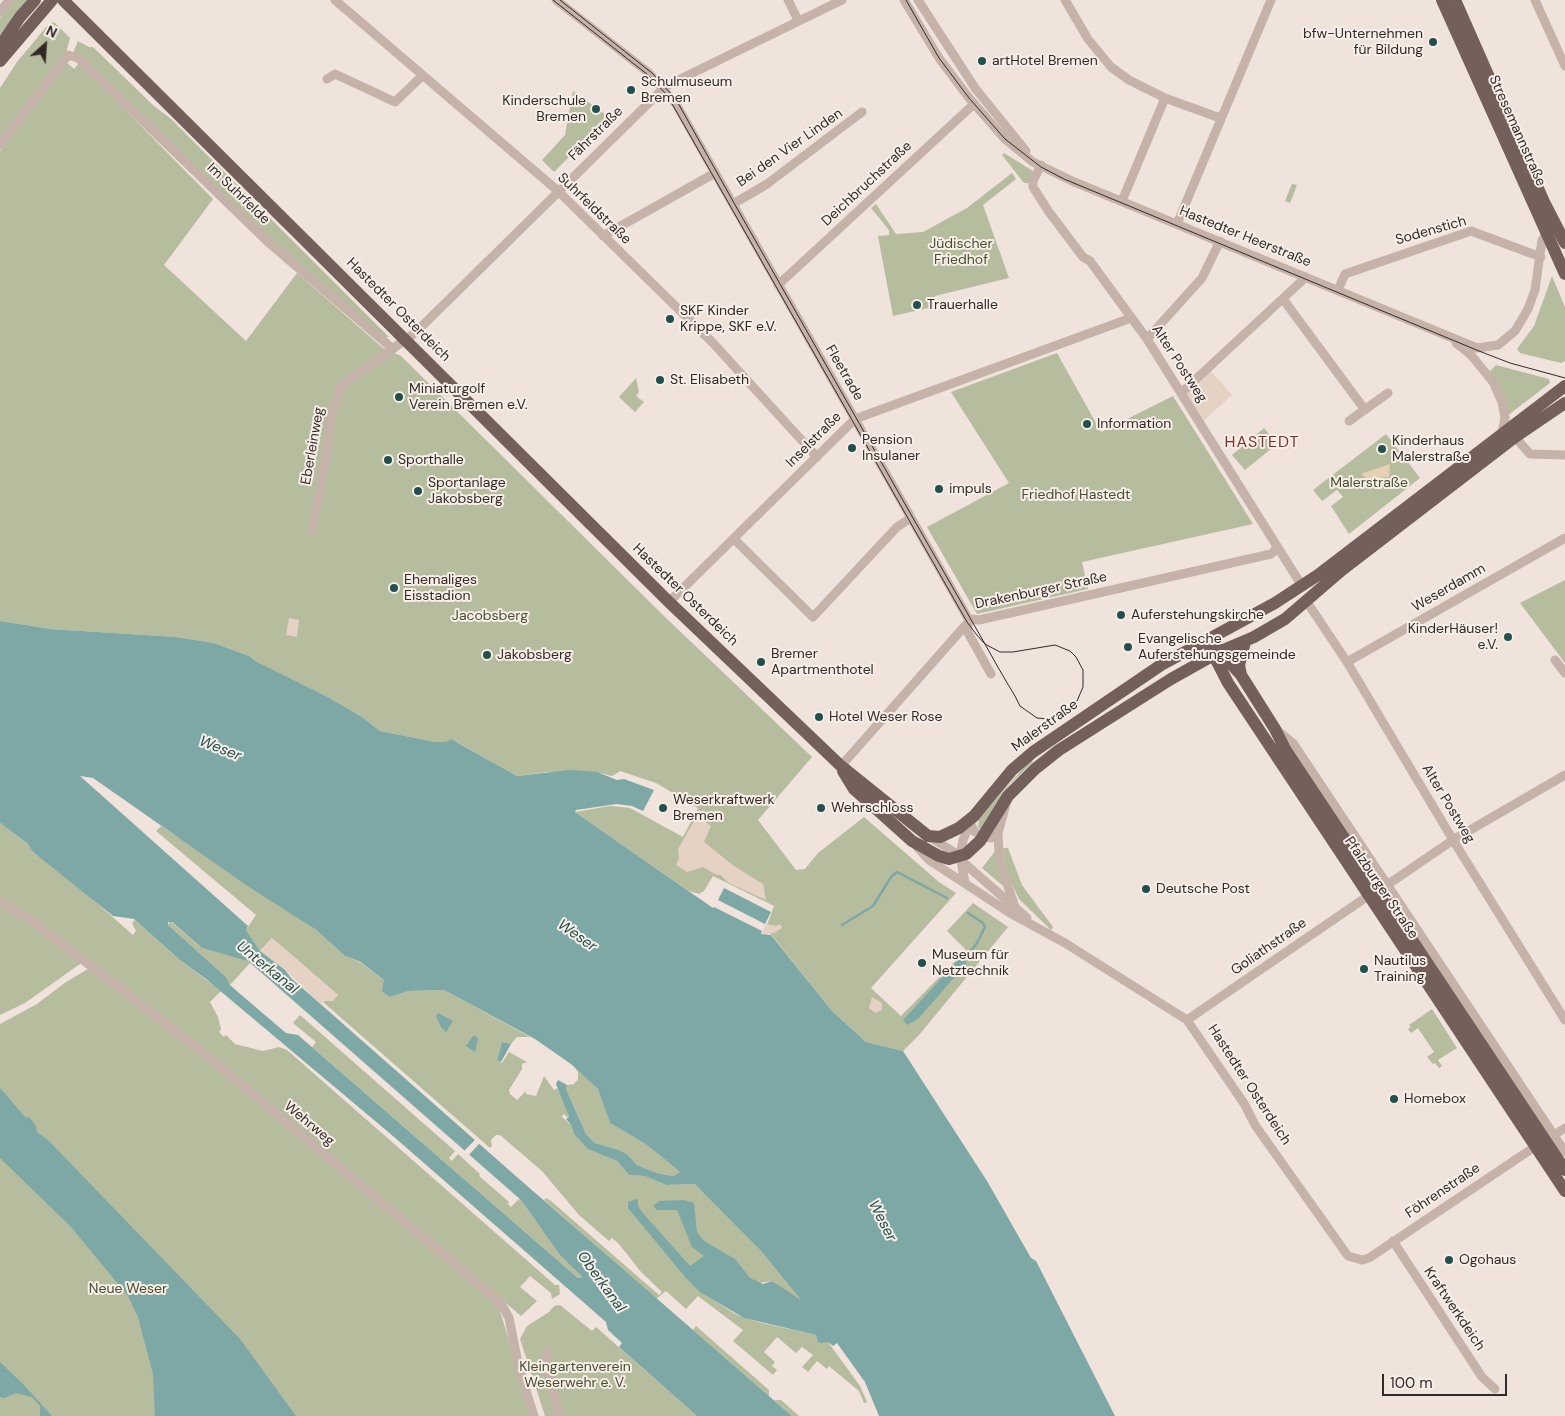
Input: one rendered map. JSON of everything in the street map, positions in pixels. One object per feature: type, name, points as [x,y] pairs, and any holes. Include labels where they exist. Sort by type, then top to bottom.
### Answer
[{"type":"main road","points":[[0,46],[20,17],[35,0]]},
{"type":"main road","points":[[0,61],[52,0]]},
{"type":"main road","name":"Hastedter Osterdeich","points":[[63,0],[670,602],[841,766],[928,836]]},
{"type":"main road","name":"Stresemannstraße","points":[[1442,0],[1565,274]]},
{"type":"main road","name":"Stresemannstraße","points":[[1455,0],[1544,202],[1565,243]]},
{"type":"main road","name":"Malerstraße","points":[[928,836],[940,837],[953,832],[972,820],[996,786],[1033,752],[1161,665],[1302,586],[1565,386]]},
{"type":"main road","name":"Malerstraße","points":[[960,856],[974,848],[1008,796],[1035,769],[1059,750],[1171,679],[1216,654],[1245,642],[1269,629],[1308,602],[1342,570],[1515,437],[1565,404]]},
{"type":"main road","name":"Pfalzburger Straße","points":[[1208,638],[1216,654],[1368,896],[1565,1170]]},
{"type":"main road","points":[[1241,675],[1239,665],[1245,642]]},
{"type":"main road","name":"Pfalzburger Straße","points":[[1216,654],[1241,675],[1275,729],[1285,750],[1544,1141],[1565,1191]]},
{"type":"main road","name":"Hastedter Osterdeich","points":[[841,766],[854,789],[912,842]]},
{"type":"main road","points":[[912,842],[949,859],[960,856]]},
{"type":"street","points":[[0,12],[9,0]]},
{"type":"street","name":"Suhrfeldstraße","points":[[335,0],[558,191],[713,343],[817,457]]},
{"type":"street","name":"Fleetrade","points":[[556,0],[649,74],[664,88],[676,104],[969,620],[967,631],[991,674]]},
{"type":"street","points":[[788,0],[798,20]]},
{"type":"street","name":"Fährstraße","points":[[406,340],[664,88],[798,20],[842,0]]},
{"type":"street","name":"Hastedter Heerstraße","points":[[904,0],[939,58],[974,104],[1005,139],[1033,162],[1072,181],[1438,333],[1476,348],[1498,345],[1515,331],[1528,309],[1535,290],[1541,257]]},
{"type":"street","name":"Hastedter Heerstraße","points":[[918,0],[975,88],[1020,144],[1041,165]]},
{"type":"street","points":[[1065,0],[1088,39],[1105,61],[1129,80],[1165,98],[1220,118]]},
{"type":"street","points":[[1177,224],[1220,118],[1228,107],[1272,0]]},
{"type":"street","points":[[1535,0],[1565,66]]},
{"type":"street","name":"Im Suhrfelde","points":[[0,145],[68,55],[78,58],[235,211],[393,349]]},
{"type":"street","points":[[327,79],[334,74],[395,102],[422,76]]},
{"type":"street","points":[[1122,201],[1165,98]]},
{"type":"street","name":"Deichbruchstraße","points":[[778,285],[974,104]]},
{"type":"street","name":"Bei den Vier Linden","points":[[732,204],[767,184],[862,112]]},
{"type":"street","name":"Alter Postweg","points":[[1041,165],[1033,181],[1033,186],[1049,212],[1083,256],[1090,261],[1147,339],[1302,586]]},
{"type":"street","points":[[603,236],[715,173]]},
{"type":"street","name":"Sodenstich","points":[[1338,290],[1346,274],[1472,231],[1541,257]]},
{"type":"street","points":[[1541,257],[1542,240],[1547,233]]},
{"type":"street","points":[[1147,339],[1202,278],[1220,241]]},
{"type":"street","points":[[1182,393],[1306,277]]},
{"type":"street","points":[[1283,300],[1364,410]]},
{"type":"street","name":"Inselstraße","points":[[670,602],[855,419],[1131,318]]},
{"type":"street","name":"Hastedter Heerstraße","points":[[1438,333],[1471,355],[1493,382],[1502,402],[1505,418],[1502,433]]},
{"type":"street","name":"Eberleinweg","points":[[312,531],[327,451],[330,420],[341,386],[406,340]]},
{"type":"street","points":[[1349,421],[1388,393]]},
{"type":"street","points":[[1515,437],[1530,454],[1565,455]]},
{"type":"street","points":[[734,539],[813,617],[897,527],[911,518]]},
{"type":"street","name":"Weserdamm","points":[[1346,662],[1565,538]]},
{"type":"street","name":"Drakenburger Straße","points":[[841,766],[969,620],[1271,554],[1277,548]]},
{"type":"street","name":"Alter Postweg","points":[[1308,602],[1565,1020]]},
{"type":"street","points":[[1555,660],[1565,673]]},
{"type":"street","name":"Pfalzburger Straße","points":[[1275,729],[1293,743],[1387,885],[1544,1141],[1565,1152]]},
{"type":"street","points":[[1387,885],[1453,840],[1563,779]]},
{"type":"street","points":[[1008,796],[998,834],[1002,869],[1016,904],[1015,907]]},
{"type":"street","points":[[972,820],[975,832],[982,837],[991,838],[998,834]]},
{"type":"street","name":"Malerstraße","points":[[965,883],[960,856],[964,839],[972,820]]},
{"type":"street","name":"Hastedter Osterdeich","points":[[928,836],[960,856],[964,863],[1037,926]]},
{"type":"street","name":"Hastedter Osterdeich","points":[[912,842],[929,860],[1010,913],[1037,926],[1187,1020],[1246,1105],[1255,1125],[1342,1250],[1354,1259]]},
{"type":"street","name":"Goliathstraße","points":[[1187,1020],[1368,896]]},
{"type":"street","name":"Wehrweg","points":[[0,901],[35,923],[205,1054],[494,1297],[503,1307],[508,1318],[519,1368],[534,1416]]},
{"type":"street","name":"Föhrenstraße","points":[[1354,1259],[1362,1260],[1368,1258],[1565,1128]]},
{"type":"street","name":"Kraftwerkdeich","points":[[1393,1241],[1482,1377],[1495,1389]]},
{"type":"street","points":[[548,1352],[547,1363],[559,1416]]},
{"type":"green space","points":[[13,0],[27,0],[0,35],[0,18]]},
{"type":"green space","points":[[54,22],[70,38],[66,53],[0,140],[0,88],[17,62],[47,26]]},
{"type":"green space","points":[[78,41],[93,47],[154,106],[170,118],[389,337],[382,337],[296,263],[73,53]]},
{"type":"green space","name":"Jacobsberg","points":[[66,62],[74,69],[79,63],[213,199],[164,265],[246,341],[297,273],[383,348],[401,356],[666,618],[812,757],[758,820],[796,870],[805,869],[818,853],[864,817],[939,882],[956,893],[871,988],[901,1016],[966,950],[947,931],[973,903],[1008,927],[919,1035],[903,1051],[866,1042],[832,1011],[766,928],[774,906],[713,876],[704,891],[699,894],[689,891],[575,812],[610,806],[630,808],[683,837],[698,808],[656,783],[620,771],[612,776],[596,772],[547,772],[517,776],[457,742],[435,742],[380,731],[362,717],[328,697],[254,661],[249,656],[214,643],[176,637],[51,629],[0,621],[0,151]]},
{"type":"green space","points":[[573,91],[609,117],[554,172],[542,160],[565,135]]},
{"type":"green space","points":[[1004,153],[1033,171],[1029,183],[1024,183],[1002,155]]},
{"type":"green space","name":"Jüdischer Friedhof","points":[[1012,173],[1016,179],[983,205],[1009,278],[935,296],[937,306],[893,316],[878,236],[889,235],[889,230],[871,208],[876,204],[896,234],[923,232],[967,208]]},
{"type":"green space","points":[[1292,184],[1297,185],[1290,203],[1285,201]]},
{"type":"green space","points":[[1552,276],[1565,307],[1565,361],[1561,363],[1520,353],[1517,349],[1534,326]]},
{"type":"green space","name":"Friedhof Hastedt","points":[[1057,353],[1101,432],[1173,396],[1253,524],[1082,562],[1088,589],[977,614],[927,527],[1009,483],[951,392]]},
{"type":"green space","points":[[1496,365],[1549,379],[1550,383],[1507,416],[1490,371]]},
{"type":"green space","points":[[636,378],[639,392],[636,396],[644,402],[635,412],[619,397]]},
{"type":"green space","points":[[1264,428],[1277,444],[1245,470],[1232,455]]},
{"type":"green space","name":"Malerstraße","points":[[1386,434],[1420,478],[1349,534],[1331,506],[1343,497],[1337,490],[1322,501],[1313,490]]},
{"type":"green space","points":[[1565,580],[1565,663],[1520,603]]},
{"type":"green space","points":[[1031,759],[1033,762],[1010,784],[981,830],[978,827],[979,819]]},
{"type":"green space","points":[[0,823],[27,843],[33,852],[74,883],[133,935],[136,931],[132,923],[135,920],[180,960],[221,991],[210,1002],[218,1017],[221,1029],[219,1032],[224,1037],[226,1035],[235,1044],[263,1051],[279,1047],[287,1050],[555,1285],[559,1285],[560,1294],[552,1299],[551,1293],[530,1276],[520,1287],[537,1301],[521,1316],[384,1199],[87,959],[25,1003],[0,1015]]},
{"type":"green space","points":[[161,826],[315,929],[345,956],[358,961],[384,980],[390,997],[409,991],[444,990],[530,1037],[517,1037],[511,1044],[502,1042],[497,1060],[502,1063],[509,1052],[527,1062],[522,1064],[522,1069],[509,1090],[510,1094],[517,1100],[526,1091],[526,1094],[536,1096],[544,1076],[554,1090],[557,1088],[562,1096],[569,1118],[563,1114],[562,1117],[571,1125],[574,1134],[589,1149],[617,1161],[629,1175],[645,1176],[666,1185],[695,1184],[700,1188],[761,1251],[801,1300],[772,1281],[701,1292],[737,1315],[758,1322],[816,1335],[828,1342],[860,1386],[867,1402],[864,1403],[859,1391],[829,1366],[827,1369],[817,1361],[808,1372],[802,1367],[813,1355],[802,1347],[796,1353],[777,1337],[764,1352],[775,1362],[772,1366],[777,1370],[773,1375],[733,1341],[743,1330],[698,1296],[686,1309],[666,1291],[656,1299],[544,1200],[546,1198],[551,1201],[659,1295],[662,1292],[641,1272],[619,1244],[612,1238],[609,1241],[579,1215],[542,1171],[500,1135],[496,1135],[491,1140],[492,1146],[490,1148],[323,1002],[338,995],[272,938],[260,951],[246,930],[256,915],[156,831]]},
{"type":"green space","points":[[1003,848],[1008,848],[1022,885],[1053,927],[1051,930],[1019,899],[1007,874]]},
{"type":"green space","points":[[996,850],[1003,886],[982,868]]},
{"type":"green space","points":[[170,921],[202,948],[245,959],[250,963],[230,985],[226,977],[168,925]]},
{"type":"green space","name":"Neue Weser","points":[[88,969],[203,1056],[487,1293],[500,1311],[532,1416],[0,1416],[0,1024],[37,1004],[66,982]]},
{"type":"green space","points":[[1432,1009],[1457,1048],[1438,1060],[1442,1066],[1439,1068],[1427,1057],[1434,1052],[1418,1028],[1411,1033],[1408,1029],[1411,1027],[1409,1025]]},
{"type":"green space","points":[[300,1015],[455,1151],[449,1158],[452,1161],[458,1154],[480,1174],[479,1176],[509,1202],[508,1204],[511,1207],[519,1199],[521,1200],[559,1254],[582,1277],[578,1278],[312,1047],[316,1042],[293,1023]]},
{"type":"green space","points":[[574,1067],[591,1081],[600,1092],[610,1123],[647,1145],[680,1172],[673,1176],[657,1173],[637,1165],[627,1154],[619,1150],[595,1143],[586,1134],[566,1089],[567,1085],[574,1084],[578,1079],[578,1072]]},
{"type":"green space","name":"Kleingartenverein Weserwehr e. V.","points":[[560,1305],[592,1331],[596,1327],[697,1416],[545,1416],[520,1339],[527,1326],[549,1312],[554,1306]]},
{"type":"green space","points":[[696,1326],[769,1390],[769,1396],[693,1330]]},
{"type":"green space","points":[[774,1400],[781,1400],[799,1416],[792,1416]]},
{"type":"sand","points":[[1390,464],[1389,477],[1368,479],[1361,474]]},
{"type":"shaded area","points":[[1208,368],[1232,395],[1200,424],[1181,393]]},
{"type":"shaded area","points":[[289,618],[299,620],[297,637],[286,635]]},
{"type":"shaded area","points":[[697,816],[711,826],[704,842],[734,866],[763,884],[766,900],[727,882],[721,875],[717,875],[703,867],[687,872],[676,865],[679,858],[678,849]]},
{"type":"shaded area","points":[[766,924],[776,926],[780,924],[782,928],[774,933],[762,934]]},
{"type":"shaded area","points":[[272,938],[338,995],[333,1001],[324,1001],[321,1004],[285,970],[260,951]]},
{"type":"shaded area","points":[[872,997],[882,1003],[882,1010],[875,1013],[869,1008]]},
{"type":"water","points":[[0,621],[51,629],[176,637],[214,643],[249,656],[255,661],[328,697],[362,717],[380,731],[435,742],[446,742],[451,739],[517,776],[570,770],[597,772],[617,780],[624,779],[654,790],[643,811],[632,806],[617,804],[576,810],[575,812],[713,908],[762,931],[761,934],[771,935],[832,1011],[866,1042],[903,1051],[987,1181],[1031,1258],[1036,1261],[1115,1416],[879,1416],[865,1382],[837,1343],[833,1346],[828,1342],[821,1343],[818,1342],[816,1335],[744,1318],[700,1292],[686,1278],[628,1208],[628,1202],[638,1200],[638,1206],[642,1212],[690,1266],[704,1256],[692,1247],[677,1210],[657,1210],[653,1206],[659,1201],[683,1200],[694,1203],[697,1232],[704,1241],[735,1259],[750,1278],[763,1284],[772,1281],[801,1300],[761,1251],[695,1184],[666,1185],[645,1176],[629,1175],[617,1161],[588,1149],[574,1134],[571,1125],[566,1119],[569,1117],[556,1084],[558,1080],[567,1085],[566,1089],[586,1134],[595,1143],[619,1150],[627,1154],[637,1165],[657,1173],[673,1176],[680,1172],[647,1145],[610,1123],[598,1089],[571,1064],[535,1039],[444,990],[409,991],[390,997],[382,991],[384,980],[359,961],[345,956],[315,929],[249,887],[93,778],[80,776],[248,926],[246,930],[260,951],[285,970],[291,978],[518,1178],[792,1416],[697,1416],[619,1347],[622,1343],[608,1330],[606,1322],[393,1136],[206,979],[180,960],[134,919],[113,916],[33,852],[27,843],[0,823]],"holes":[[[168,922],[172,922],[202,948],[248,961],[521,1200],[559,1254],[582,1277],[578,1278],[298,1035],[286,1033],[239,993],[230,985],[226,977],[168,925]]]},
{"type":"water","points":[[724,888],[771,912],[765,924],[718,900]]},
{"type":"water","points":[[959,959],[967,963],[918,1019],[907,1025],[903,1020]]},
{"type":"water","points":[[438,1013],[453,1021],[446,1032],[441,1027],[436,1016]]},
{"type":"water","points":[[474,1035],[478,1038],[475,1052],[466,1046]]},
{"type":"water","points":[[502,1042],[511,1044],[501,1062],[497,1060]]},
{"type":"water","name":"Neue Weser","points":[[0,1088],[26,1118],[29,1117],[36,1126],[37,1132],[48,1140],[240,1339],[296,1416],[155,1416],[153,1374],[138,1317],[128,1296],[71,1227],[0,1158]]},
{"type":"water","points":[[0,1362],[52,1416],[40,1416],[40,1406],[32,1397],[16,1393],[4,1398],[0,1397]]},
{"type":"pier","points":[[477,1138],[480,1141],[479,1144],[467,1157],[464,1154],[465,1150]]},
{"type":"waterway","points":[[842,925],[873,906],[891,877],[897,872],[947,898]]},
{"type":"waterway","points":[[964,960],[977,943],[985,927],[983,923],[968,913]]},
{"type":"tram line","points":[[553,0],[648,75],[667,95],[967,622],[976,634],[985,644],[1000,652],[1013,652],[1055,645],[1070,651],[1076,657],[1083,670],[1083,687],[1077,701],[1064,714],[1049,719],[1037,718],[1020,706],[1015,696],[995,662],[985,644],[734,203],[678,103],[652,73],[560,0]]},
{"type":"tram line","points":[[906,0],[939,58],[969,98],[1005,139],[1041,167],[1064,179],[1479,351],[1510,363],[1565,378]]},
{"type":"place","name":"bfw-Unternehmen für Bildung","points":[[1433,42]]},
{"type":"place","name":"artHotel Bremen","points":[[982,61]]},
{"type":"place","name":"Schulmuseum Bremen","points":[[631,90]]},
{"type":"place","name":"Kinderschule Bremen","points":[[596,109]]},
{"type":"place","name":"Trauerhalle","points":[[917,305]]},
{"type":"place","name":"SKF Kinder Krippe, SKF e.V.","points":[[670,319]]},
{"type":"place","name":"St. Elisabeth","points":[[660,380]]},
{"type":"place","name":"Miniaturgolf Verein Bremen e.V.","points":[[399,397]]},
{"type":"place","name":"Information","points":[[1087,424]]},
{"type":"place","name":"Pension Insulaner","points":[[852,448]]},
{"type":"place","name":"Kinderhaus Malerstraße","points":[[1382,449]]},
{"type":"place","name":"Sporthalle","points":[[388,460]]},
{"type":"place","name":"impuls","points":[[939,489]]},
{"type":"place","name":"Sportanlage Jakobsberg","points":[[418,491]]},
{"type":"place","name":"Ehemaliges Eisstadion","points":[[394,588]]},
{"type":"place","name":"Auferstehungskirche","points":[[1121,615]]},
{"type":"place","name":"KinderHäuser! e.V.","points":[[1508,637]]},
{"type":"place","name":"Evangelische Auferstehungsgemeinde","points":[[1128,647]]},
{"type":"place","name":"Jakobsberg","points":[[487,655]]},
{"type":"place","name":"Bremer Apartmenthotel","points":[[761,662]]},
{"type":"place","name":"Hotel Weser Rose","points":[[819,717]]},
{"type":"place","name":"Weserkraftwerk Bremen","points":[[663,808]]},
{"type":"place","name":"Wehrschloss","points":[[821,808]]},
{"type":"place","name":"Deutsche Post","points":[[1146,889]]},
{"type":"place","name":"Museum für Netztechnik","points":[[922,963]]},
{"type":"place","name":"Nautilus Training","points":[[1364,969]]},
{"type":"place","name":"Homebox","points":[[1394,1099]]},
{"type":"place","name":"Ogohaus","points":[[1449,1260]]},
{"type":"district","name":"HASTEDT","points":[[1262,443]]},
{"type":"water label","name":"Weser","points":[[220,749]]},
{"type":"water label","name":"Weser","points":[[577,936]]},
{"type":"water label","name":"Unterkanal","points":[[267,968]]},
{"type":"water label","name":"Weser","points":[[882,1221]]},
{"type":"water label","name":"Oberkanal","points":[[601,1282]]}]
